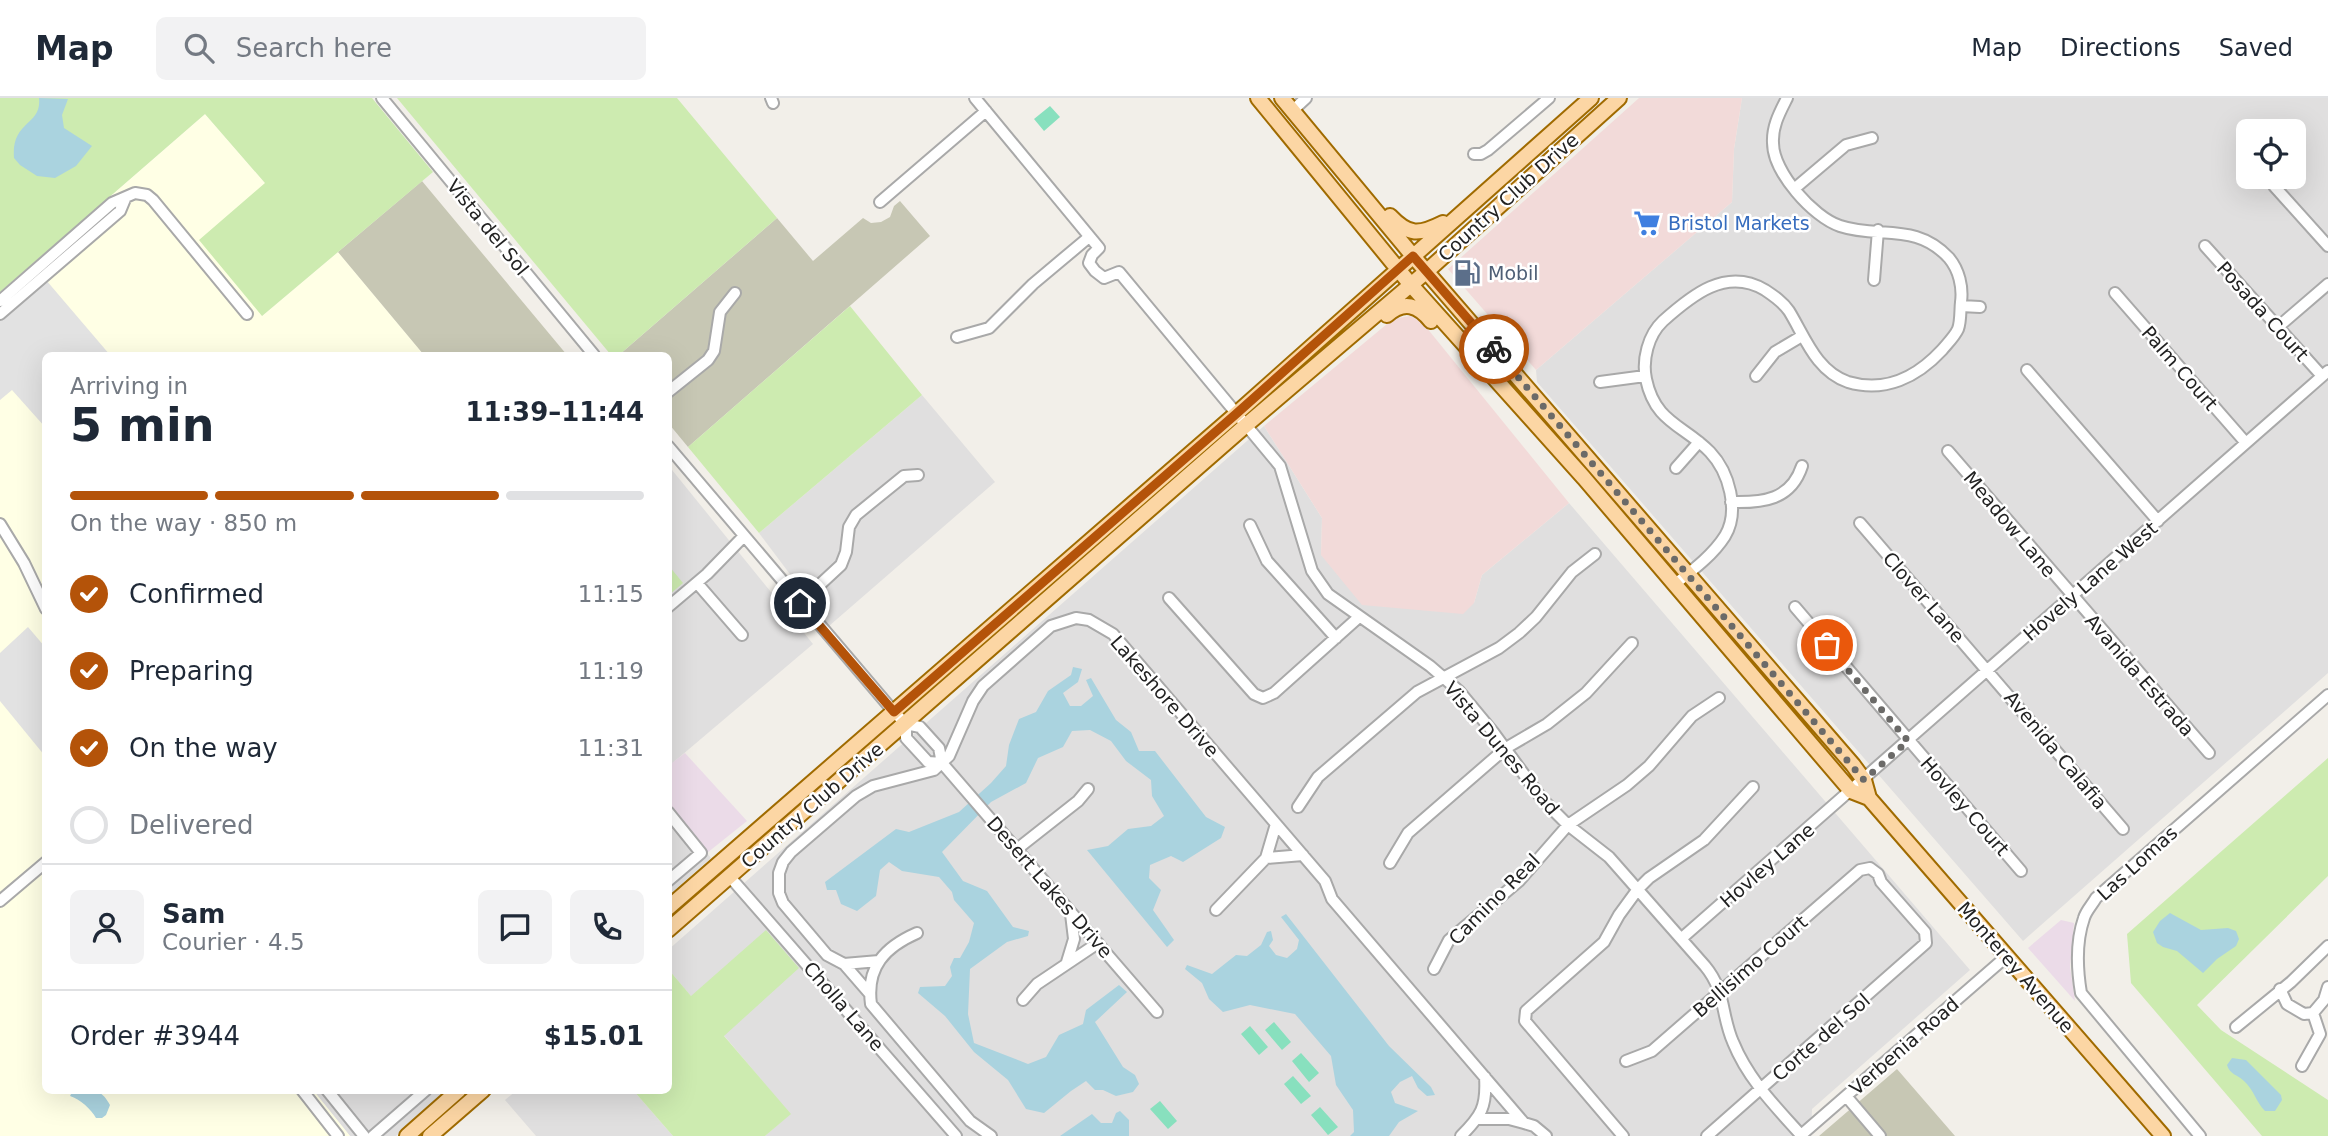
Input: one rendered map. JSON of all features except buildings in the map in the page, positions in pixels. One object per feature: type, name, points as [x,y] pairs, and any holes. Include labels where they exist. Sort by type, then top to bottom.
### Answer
[{"type":"main road","name":"Monterey Avenue","points":[[1258,98],[1411,285],[1675,584],[1851,790],[1869,798],[2163,1136]]},
{"type":"main road","name":"Monterey Avenue","points":[[1282,98],[1413,256],[1864,780],[1869,798]]},
{"type":"main road","name":"Country Club Drive","points":[[672,927],[906,724],[1240,420],[1398,269],[1591,98]]},
{"type":"main road","name":"Country Club Drive","points":[[672,905],[894,712],[1240,420],[1345,341],[1411,285],[1619,98]]},
{"type":"main road","points":[[1354,185],[1404,229],[1413,232],[1428,231],[1460,215]]},
{"type":"main road","points":[[1345,341],[1360,337],[1395,308],[1410,306],[1421,309],[1446,336],[1459,339]]},
{"type":"main road","points":[[730,877],[726,871],[727,864],[751,836]]},
{"type":"main road","points":[[407,1136],[455,1094]]},
{"type":"main road","points":[[430,1136],[477,1094]]},
{"type":"street","name":"Vista del Sol","points":[[382,98],[592,352]]},
{"type":"street","points":[[957,337],[989,328],[1033,284],[1089,237],[975,98]]},
{"type":"street","points":[[1292,111],[1306,98]]},
{"type":"street","points":[[1475,154],[1488,150],[1549,98]]},
{"type":"street","points":[[1675,584],[1717,547],[1727,533],[1731,502],[1730,487],[1712,454],[1658,410],[1648,388],[1644,369],[1647,346],[1658,326],[1702,289],[1719,283],[1750,282],[1776,297],[1788,310],[1823,367],[1839,379],[1855,384],[1886,385],[1906,379],[1935,358],[1958,329],[1961,306],[1959,276],[1950,259],[1936,246],[1920,237],[1901,232],[1841,226],[1827,220],[1794,189],[1780,166],[1772,144],[1776,121],[1787,98]]},
{"type":"street","points":[[880,202],[986,111]]},
{"type":"street","points":[[1794,189],[1846,145],[1872,138]]},
{"type":"street","points":[[2277,189],[2328,246]]},
{"type":"street","points":[[0,301],[112,203],[141,193],[153,200],[247,314]]},
{"type":"street","points":[[0,314],[120,211],[125,199]]},
{"type":"street","points":[[1874,280],[1878,230]]},
{"type":"street","name":"Vista Dunes Road","points":[[1089,237],[1099,248],[1089,263],[1095,271],[1104,278],[1119,272],[1280,466],[1312,571],[1328,594],[1443,677],[1475,709],[1542,799],[1567,825],[1609,857],[1682,939],[1714,976],[1727,1026],[1744,1065],[1761,1090],[1800,1136]]},
{"type":"street","name":"Posada Court","points":[[2205,246],[2278,327],[2325,374]]},
{"type":"street","points":[[2278,327],[2328,284]]},
{"type":"street","points":[[672,389],[708,360],[714,351],[720,312],[735,293]]},
{"type":"street","name":"Palm Court","points":[[2115,293],[2246,443]]},
{"type":"street","points":[[1961,306],[1980,307]]},
{"type":"street","points":[[1756,376],[1775,352],[1802,336]]},
{"type":"street","points":[[2026,370],[2158,521]]},
{"type":"street","name":"Hovely Lane West","points":[[1851,790],[2325,374]]},
{"type":"street","points":[[1600,382],[1645,376]]},
{"type":"street","points":[[1676,468],[1699,442]]},
{"type":"street","points":[[672,451],[894,712]]},
{"type":"street","name":"Meadow Lane","points":[[1948,451],[2072,597]]},
{"type":"street","points":[[1731,502],[1757,503],[1772,499],[1798,479],[1802,466]]},
{"type":"street","points":[[800,603],[841,565],[846,552],[849,527],[856,516],[904,476],[918,475]]},
{"type":"street","name":"Clover Lane","points":[[1860,523],[1989,670]]},
{"type":"street","points":[[0,524],[24,562],[42,600]]},
{"type":"street","points":[[1250,525],[1267,561],[1336,638]]},
{"type":"street","points":[[672,604],[743,537]]},
{"type":"street","points":[[1298,807],[1318,777],[1418,692],[1499,648],[1520,633],[1572,572],[1595,554]]},
{"type":"street","points":[[697,583],[742,635]]},
{"type":"street","name":"Avanida Estrada","points":[[2072,597],[2208,754]]},
{"type":"street","points":[[1169,598],[1254,694],[1263,698],[1275,692],[1359,617]]},
{"type":"street","name":"Hovley Court","points":[[1795,607],[2021,871]]},
{"type":"street","name":"Lakeshore Drive","points":[[942,763],[949,756],[983,686],[1051,626],[1076,618],[1089,620],[1113,634],[1325,881],[1332,899],[1524,1123],[1534,1126],[1546,1136]]},
{"type":"street","points":[[1390,863],[1408,833],[1506,748],[1586,694],[1632,643]]},
{"type":"street","name":"Avenida Calafia","points":[[1989,670],[2123,829]]},
{"type":"street","name":"Las Lomas","points":[[2200,1136],[2081,993],[2078,975],[2084,916],[2096,898],[2328,695]]},
{"type":"street","name":"Camino Real","points":[[1434,969],[1450,940],[1519,881],[1567,825],[1627,785],[1649,766],[1692,716],[1719,698]]},
{"type":"street","name":"Desert Lakes Drive","points":[[894,712],[906,724],[920,727],[939,748],[942,763],[1157,1012]]},
{"type":"street","name":"Desert Lakes Drive","points":[[906,724],[906,738],[928,762],[942,763]]},
{"type":"street","points":[[870,994],[844,964],[827,956],[783,903],[778,883],[783,862],[856,796],[890,780],[934,770],[942,763]]},
{"type":"street","points":[[1623,1136],[1525,1021],[1526,1011],[1604,942],[1638,889],[1704,840],[1753,787]]},
{"type":"street","points":[[1017,849],[1078,801],[1088,789]]},
{"type":"street","name":"Hovley Lane","points":[[1682,939],[1851,790]]},
{"type":"street","points":[[672,817],[701,853],[672,878]]},
{"type":"street","points":[[1216,910],[1266,858],[1276,824]]},
{"type":"street","points":[[1266,858],[1303,855]]},
{"type":"street","points":[[0,901],[42,865]]},
{"type":"street","name":"Bellisimo Court","points":[[1626,1061],[1652,1051],[1860,870],[1870,868],[1878,874],[1881,882],[1925,932]]},
{"type":"street","name":"Cholla Lane","points":[[730,877],[956,1136]]},
{"type":"street","points":[[1066,964],[1074,939],[1074,924],[1070,911]]},
{"type":"street","name":"Corte del Sol","points":[[1707,1136],[1916,954],[1927,943],[1925,932]]},
{"type":"street","points":[[917,933],[902,940],[879,961],[870,977],[871,1004],[971,1121],[991,1136]]},
{"type":"street","points":[[1023,1000],[1037,984],[1097,943]]},
{"type":"street","points":[[2236,1027],[2291,982],[2328,947]]},
{"type":"street","name":"Verbenia Road","points":[[1800,1136],[2007,956]]},
{"type":"street","points":[[844,964],[879,961]]},
{"type":"street","points":[[2280,989],[2287,1004],[2304,1014],[2313,1013],[2324,1000],[2328,987]]},
{"type":"street","points":[[2302,1066],[2320,1034],[2313,1013]]},
{"type":"street","points":[[1461,1136],[1478,1119],[1486,1093],[1485,1077]]},
{"type":"street","points":[[305,1094],[338,1136]]},
{"type":"street","points":[[330,1094],[364,1136]]},
{"type":"street","points":[[373,1136],[421,1094]]},
{"type":"street","points":[[1846,1096],[1880,1136]]},
{"type":"street","points":[[1478,1119],[1509,1119],[1524,1123]]},
{"type":"shaded area","points":[[1639,98],[1742,98],[1734,149],[1732,202],[1536,370],[1448,269]]},
{"type":"shaded area","points":[[1742,98],[2328,98],[2328,673],[2023,941],[1537,382],[1536,370],[1732,202],[1734,149]]},
{"type":"shaded area","points":[[205,114],[265,183],[262,316],[338,252],[421,352],[42,352],[42,1094],[316,1094],[350,1136],[0,1136],[0,292]]},
{"type":"shaded area","points":[[422,181],[564,352],[421,352],[338,252]]},
{"type":"shaded area","points":[[900,201],[930,236],[688,447],[672,428],[672,352],[622,352],[777,218],[813,261],[863,218],[871,223],[881,222],[890,217],[894,206]]},
{"type":"shaded area","points":[[46,280],[107,352],[42,352],[42,424],[12,390],[0,400],[0,319]]},
{"type":"shaded area","points":[[1410,316],[1422,322],[1569,503],[1482,575],[1474,603],[1463,614],[1362,605],[1321,555],[1322,518],[1264,426],[1393,319]]},
{"type":"shaded area","points":[[922,395],[995,482],[829,626],[759,533]]},
{"type":"shaded area","points":[[1264,426],[1322,518],[1321,555],[1474,603],[1482,575],[1569,503],[1970,970],[1812,1109],[1811,1136],[765,1136],[790,1114],[672,974],[672,946]]},
{"type":"shaded area","points":[[672,470],[813,644],[672,763]]},
{"type":"shaded area","points":[[28,627],[42,643],[42,752],[0,701],[0,653]]},
{"type":"shaded area","points":[[685,753],[747,821],[707,853],[672,809],[672,763]]},
{"type":"shaded area","points":[[672,810],[711,858],[672,892]]},
{"type":"shaded area","points":[[2061,920],[2074,923],[2070,967],[2075,1001],[2028,948]]},
{"type":"shaded area","points":[[1897,1069],[1955,1136],[1819,1136]]},
{"type":"shaded area","points":[[316,1094],[443,1094],[396,1136],[350,1136]]},
{"type":"shaded area","points":[[512,1094],[636,1094],[673,1136],[536,1136],[505,1100]]},
{"type":"green space","points":[[0,98],[372,98],[433,172],[262,316],[199,240],[265,183],[205,114],[0,292]]},
{"type":"green space","points":[[397,98],[677,98],[777,218],[622,352],[609,352]]},
{"type":"green space","points":[[1050,106],[1060,117],[1044,131],[1034,119]]},
{"type":"green space","points":[[850,306],[922,395],[759,533],[688,447]]},
{"type":"green space","points":[[672,570],[683,583],[672,592]]},
{"type":"green space","points":[[2328,758],[2328,876],[2197,1005],[2221,1030],[2328,1100],[2328,1136],[2262,1136],[2131,983],[2127,934]]},
{"type":"green space","points":[[766,930],[799,968],[724,1036],[791,1114],[765,1136],[673,1136],[636,1094],[672,1094],[672,974],[691,996]]},
{"type":"green space","points":[[1274,1022],[1291,1042],[1282,1050],[1265,1030]]},
{"type":"green space","points":[[1250,1026],[1268,1047],[1259,1055],[1241,1034]]},
{"type":"green space","points":[[1301,1053],[1319,1073],[1309,1082],[1292,1061]]},
{"type":"green space","points":[[1293,1076],[1311,1096],[1301,1104],[1284,1084]]},
{"type":"green space","points":[[1160,1101],[1177,1121],[1168,1129],[1150,1109]]},
{"type":"green space","points":[[1320,1107],[1338,1127],[1328,1135],[1311,1115]]},
{"type":"water","points":[[39,98],[68,99],[62,115],[64,128],[92,146],[76,166],[55,178],[37,176],[14,158],[17,137],[36,114]]},
{"type":"water","points":[[1073,667],[1082,669],[1078,682],[1063,693],[1070,706],[1081,706],[1093,696],[1086,680],[1091,678],[1116,720],[1131,732],[1139,751],[1155,751],[1206,817],[1225,827],[1221,838],[1183,862],[1171,856],[1150,865],[1149,878],[1161,890],[1153,910],[1174,940],[1167,947],[1087,850],[1108,846],[1128,829],[1151,826],[1164,816],[1152,796],[1151,780],[1126,761],[1111,741],[1090,730],[1072,731],[1063,747],[1038,758],[1026,783],[991,802],[942,852],[963,881],[987,891],[1013,927],[1029,931],[1028,936],[1007,942],[970,969],[968,1014],[974,1043],[1028,1064],[1046,1057],[1059,1035],[1083,1024],[1086,1010],[1119,985],[1127,992],[1095,1022],[1123,1067],[1135,1075],[1139,1084],[1133,1092],[1116,1096],[1103,1090],[1095,1090],[1086,1081],[1044,1113],[1026,1109],[1008,1080],[974,1052],[945,1016],[918,993],[920,987],[945,986],[952,976],[950,967],[954,958],[960,958],[969,942],[974,923],[939,877],[902,871],[889,862],[880,870],[876,896],[857,911],[841,904],[836,890],[827,890],[825,882],[896,829],[909,832],[959,812],[1006,766],[1009,745],[1019,719],[1036,712],[1048,691],[1071,675]]},
{"type":"water","points":[[2170,913],[2201,930],[2228,928],[2236,931],[2239,939],[2236,946],[2203,973],[2177,951],[2157,943],[2153,932],[2160,921]]},
{"type":"water","points":[[1286,914],[1389,1046],[1431,1087],[1435,1095],[1427,1096],[1418,1088],[1412,1076],[1400,1082],[1391,1092],[1395,1103],[1418,1111],[1399,1122],[1389,1136],[1350,1136],[1354,1132],[1353,1110],[1336,1085],[1331,1056],[1295,1014],[1250,1005],[1223,1012],[1209,999],[1202,983],[1185,969],[1187,965],[1212,974],[1236,955],[1247,956],[1261,945],[1267,932],[1271,931],[1273,940],[1269,946],[1276,955],[1287,958],[1297,949],[1299,940],[1281,917]]},
{"type":"water","points":[[2232,1058],[2246,1060],[2281,1095],[2282,1100],[2275,1111],[2265,1111],[2247,1085],[2230,1071],[2227,1065]]},
{"type":"water","points":[[102,1094],[110,1105],[106,1115],[96,1118],[78,1099],[70,1096]]},
{"type":"water","points":[[1120,1111],[1129,1120],[1129,1136],[1060,1136],[1092,1114],[1101,1123],[1112,1123],[1116,1113]]},
{"type":"way so far","points":[[1494,349],[1864,780],[1908,741],[1827,645]]},
{"type":"place","name":"Bristol Markets","points":[[1647,223]]},
{"type":"place","name":"Mobil","points":[[1467,273]]},
{"type":"route","points":[[800,603],[894,712],[1413,256],[1494,349]]}]
